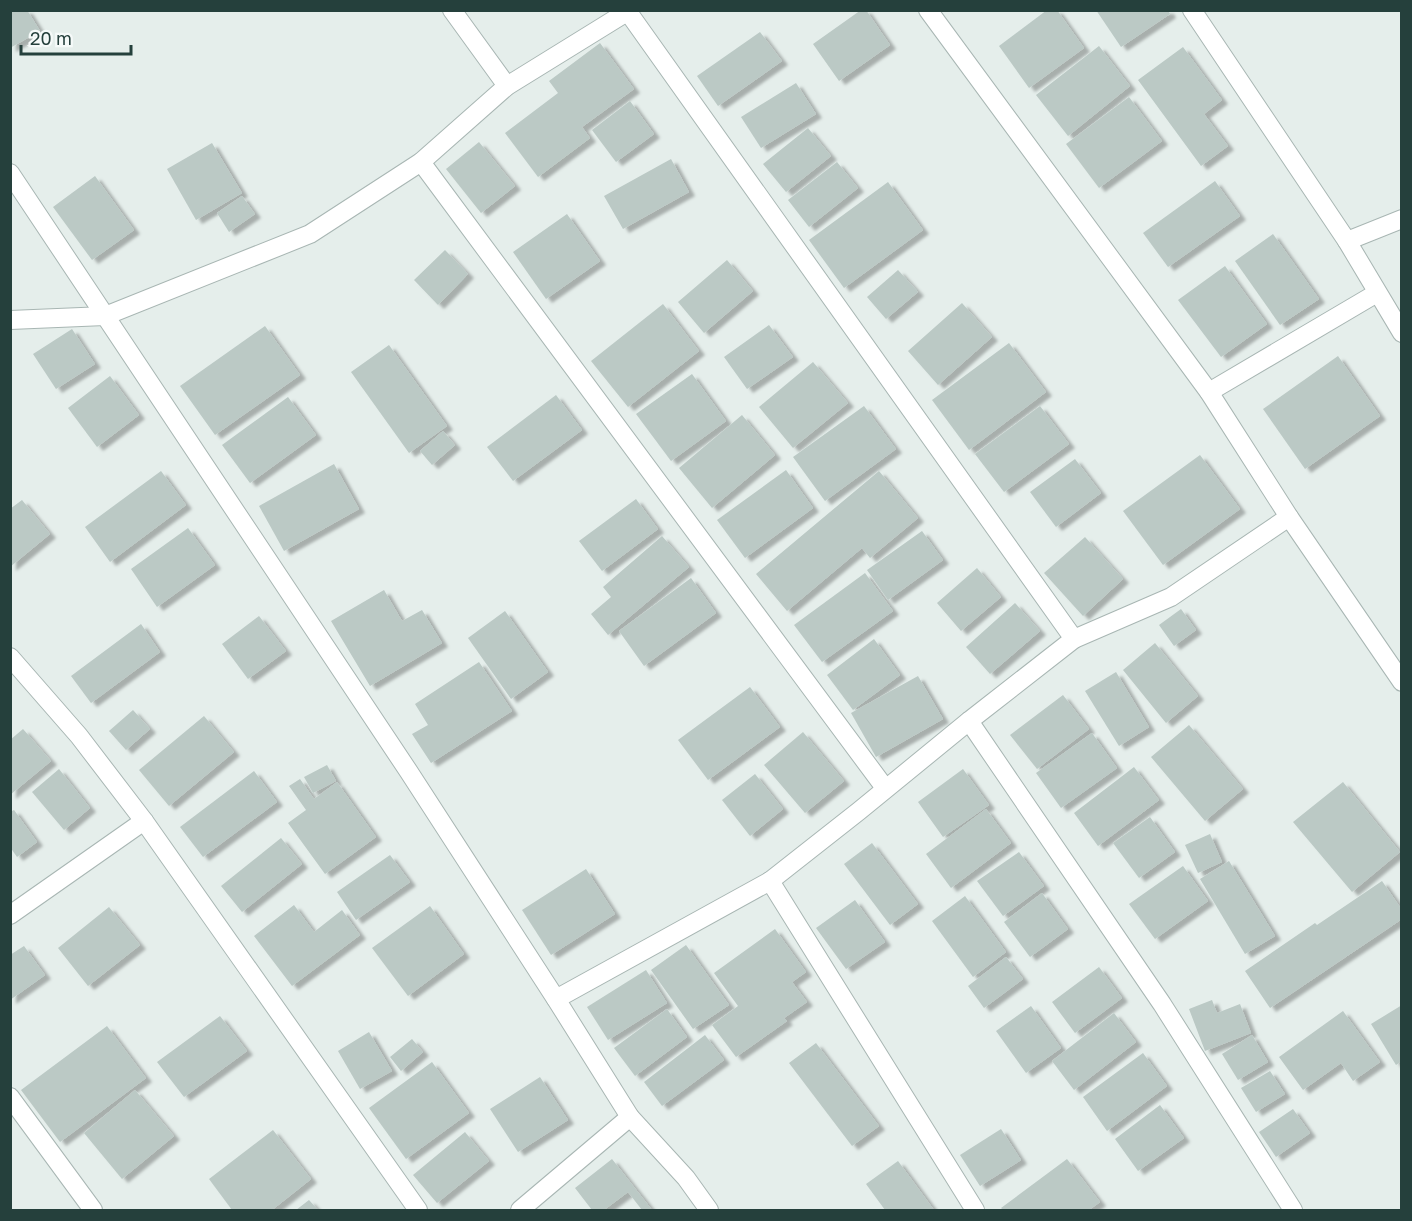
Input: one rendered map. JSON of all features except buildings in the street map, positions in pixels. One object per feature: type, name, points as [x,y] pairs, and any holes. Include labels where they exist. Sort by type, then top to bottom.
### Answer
[{"type":"street","points":[[452,10],[507,86]]},
{"type":"street","points":[[928,10],[1209,392],[1289,517],[1401,682]]},
{"type":"street","points":[[1192,10],[1347,241],[1401,333]]},
{"type":"street","points":[[10,320],[105,316],[310,234],[421,162],[507,86],[629,11],[1074,639]]},
{"type":"street","points":[[421,162],[885,788]]},
{"type":"street","points":[[10,173],[416,782],[630,1117],[686,1178],[709,1210]]},
{"type":"street","points":[[1347,241],[1401,219]]},
{"type":"street","points":[[1209,392],[1377,293]]},
{"type":"street","points":[[556,999],[770,881],[1074,639],[1171,597],[1289,517]]},
{"type":"street","points":[[10,657],[79,736],[144,821],[418,1210]]},
{"type":"street","points":[[969,721],[1162,1004],[1293,1210]]},
{"type":"street","points":[[10,915],[144,821]]},
{"type":"street","points":[[770,881],[975,1210]]},
{"type":"street","points":[[10,1096],[93,1210]]},
{"type":"street","points":[[519,1210],[630,1117]]}]
